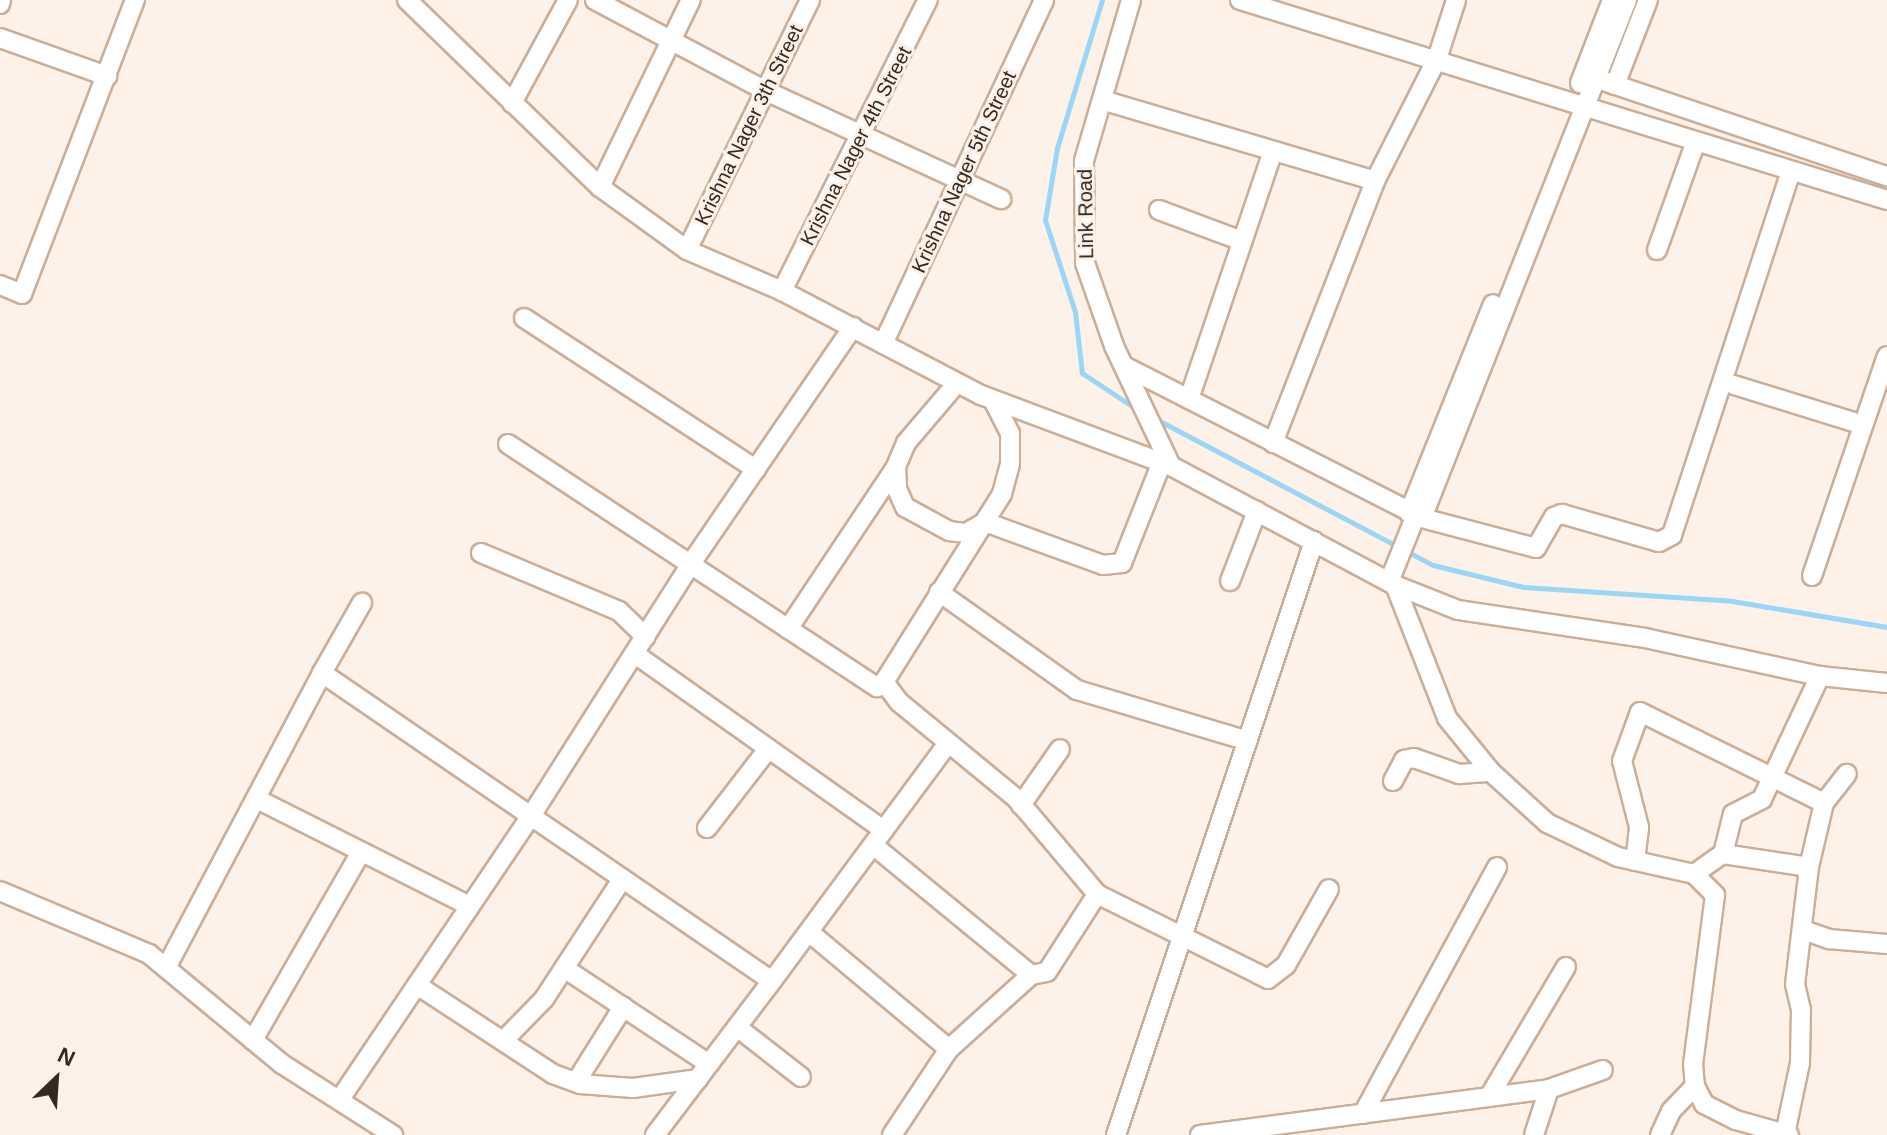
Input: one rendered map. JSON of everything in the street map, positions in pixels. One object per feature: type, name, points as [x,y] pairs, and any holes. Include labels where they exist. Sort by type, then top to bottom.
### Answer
[{"type":"street","points":[[0,285],[22,294],[135,0]]},
{"type":"street","points":[[407,0],[600,187],[687,250],[782,291],[993,400],[1165,458],[1392,584],[1458,610],[1645,638],[1820,676],[1887,683]]},
{"type":"street","points":[[512,103],[568,0]]},
{"type":"street","points":[[595,0],[766,91],[1001,199]]},
{"type":"street","points":[[600,187],[691,0]]},
{"type":"street","name":"Krishna Nager 3th Street","points":[[687,250],[810,0]]},
{"type":"street","name":"Krishna Nager 4th Street","points":[[782,291],[864,136],[928,0]]},
{"type":"street","name":"Krishna Nager 5th Street","points":[[883,344],[1044,0]]},
{"type":"street","name":"Link Road","points":[[1131,0],[1084,161],[1085,263],[1131,385],[1165,458]]},
{"type":"street","points":[[1240,0],[1437,59],[1790,174],[1887,200]]},
{"type":"street","points":[[1303,19],[1309,0]]},
{"type":"street","points":[[1273,443],[1375,181],[1437,59],[1456,0]]},
{"type":"street","points":[[1612,0],[1577,105],[1416,515],[1392,584],[1447,718],[1491,772],[1547,823],[1635,861],[1694,874],[1715,895],[1693,1064],[1695,1086],[1704,1104],[1736,1120],[1787,1134],[1800,1063],[1801,1010],[1795,984],[1809,867],[1824,803],[1847,774]]},
{"type":"street","points":[[1577,105],[1595,78],[1627,0]]},
{"type":"street","points":[[1615,85],[1648,0]]},
{"type":"street","points":[[0,38],[107,76]]},
{"type":"street","points":[[1595,78],[1887,176]]},
{"type":"street","points":[[1102,100],[1375,181]]},
{"type":"street","points":[[1657,250],[1695,144]]},
{"type":"street","points":[[1189,399],[1273,151]]},
{"type":"street","points":[[1124,366],[1416,515],[1536,548],[1554,517],[1562,514],[1654,542],[1668,538],[1790,174]]},
{"type":"street","points":[[1159,210],[1242,241]]},
{"type":"street","points":[[524,318],[756,469]]},
{"type":"street","points":[[340,1099],[529,819],[692,562],[853,327]]},
{"type":"street","points":[[1812,576],[1863,425],[1881,394],[1887,356]]},
{"type":"street","points":[[788,629],[896,467],[906,443],[957,383]]},
{"type":"street","points":[[1734,385],[1863,425]]},
{"type":"street","points":[[508,444],[692,562],[877,687],[884,682],[1002,494],[1010,464],[1010,433],[993,400]]},
{"type":"street","points":[[985,522],[1103,565],[1122,563],[1165,458]]},
{"type":"street","points":[[896,467],[897,489],[905,507],[925,520],[966,533],[985,522]]},
{"type":"street","points":[[1230,581],[1257,511]]},
{"type":"street","points":[[1116,1135],[1314,541]]},
{"type":"street","points":[[481,553],[619,611],[646,637]]},
{"type":"street","points":[[939,592],[1077,690],[1248,741]]},
{"type":"street","points":[[166,968],[362,603]]},
{"type":"street","points":[[635,654],[768,749],[878,838],[1031,975]]},
{"type":"street","points":[[322,673],[529,819],[772,981]]},
{"type":"street","points":[[1694,874],[1723,854],[1733,814],[1762,799],[1820,676]]},
{"type":"street","points":[[884,682],[899,702],[1021,805],[1097,894],[1268,979],[1286,965],[1329,889]]},
{"type":"street","points":[[1635,861],[1639,827],[1622,761],[1640,712],[1824,803]]},
{"type":"street","points":[[655,1135],[948,743]]},
{"type":"street","points":[[707,828],[768,749]]},
{"type":"street","points":[[1021,805],[1060,749]]},
{"type":"street","points":[[1393,781],[1404,760],[1414,758],[1459,774],[1491,772]]},
{"type":"street","points":[[257,799],[470,906]]},
{"type":"street","points":[[253,1040],[361,852]]},
{"type":"street","points":[[1723,854],[1809,867]]},
{"type":"street","points":[[1363,1114],[1497,867]]},
{"type":"street","points":[[503,1041],[564,968],[621,881]]},
{"type":"street","points":[[0,891],[149,954],[253,1040],[393,1135]]},
{"type":"street","points":[[892,1135],[949,1049],[1031,975],[1047,972],[1097,894]]},
{"type":"street","points":[[1803,930],[1829,939],[1887,944]]},
{"type":"street","points":[[809,932],[949,1049]]},
{"type":"street","points":[[1489,1097],[1566,967]]},
{"type":"street","points":[[564,968],[623,1007],[704,1072]]},
{"type":"street","points":[[417,985],[503,1041],[576,1082],[633,1088],[704,1072]]},
{"type":"street","points":[[576,1082],[623,1007]]},
{"type":"street","points":[[737,1027],[801,1077]]},
{"type":"street","points":[[1200,1135],[1549,1089],[1603,1070]]},
{"type":"street","points":[[1660,1135],[1671,1111],[1695,1086]]},
{"type":"street","points":[[1534,1135],[1549,1089]]},
{"type":"waterway","points":[[1102,0],[1057,148],[1045,220],[1075,312],[1082,373],[1138,410]]},
{"type":"waterway","points":[[1154,418],[1433,565],[1523,587],[1732,601],[1887,627]]}]
